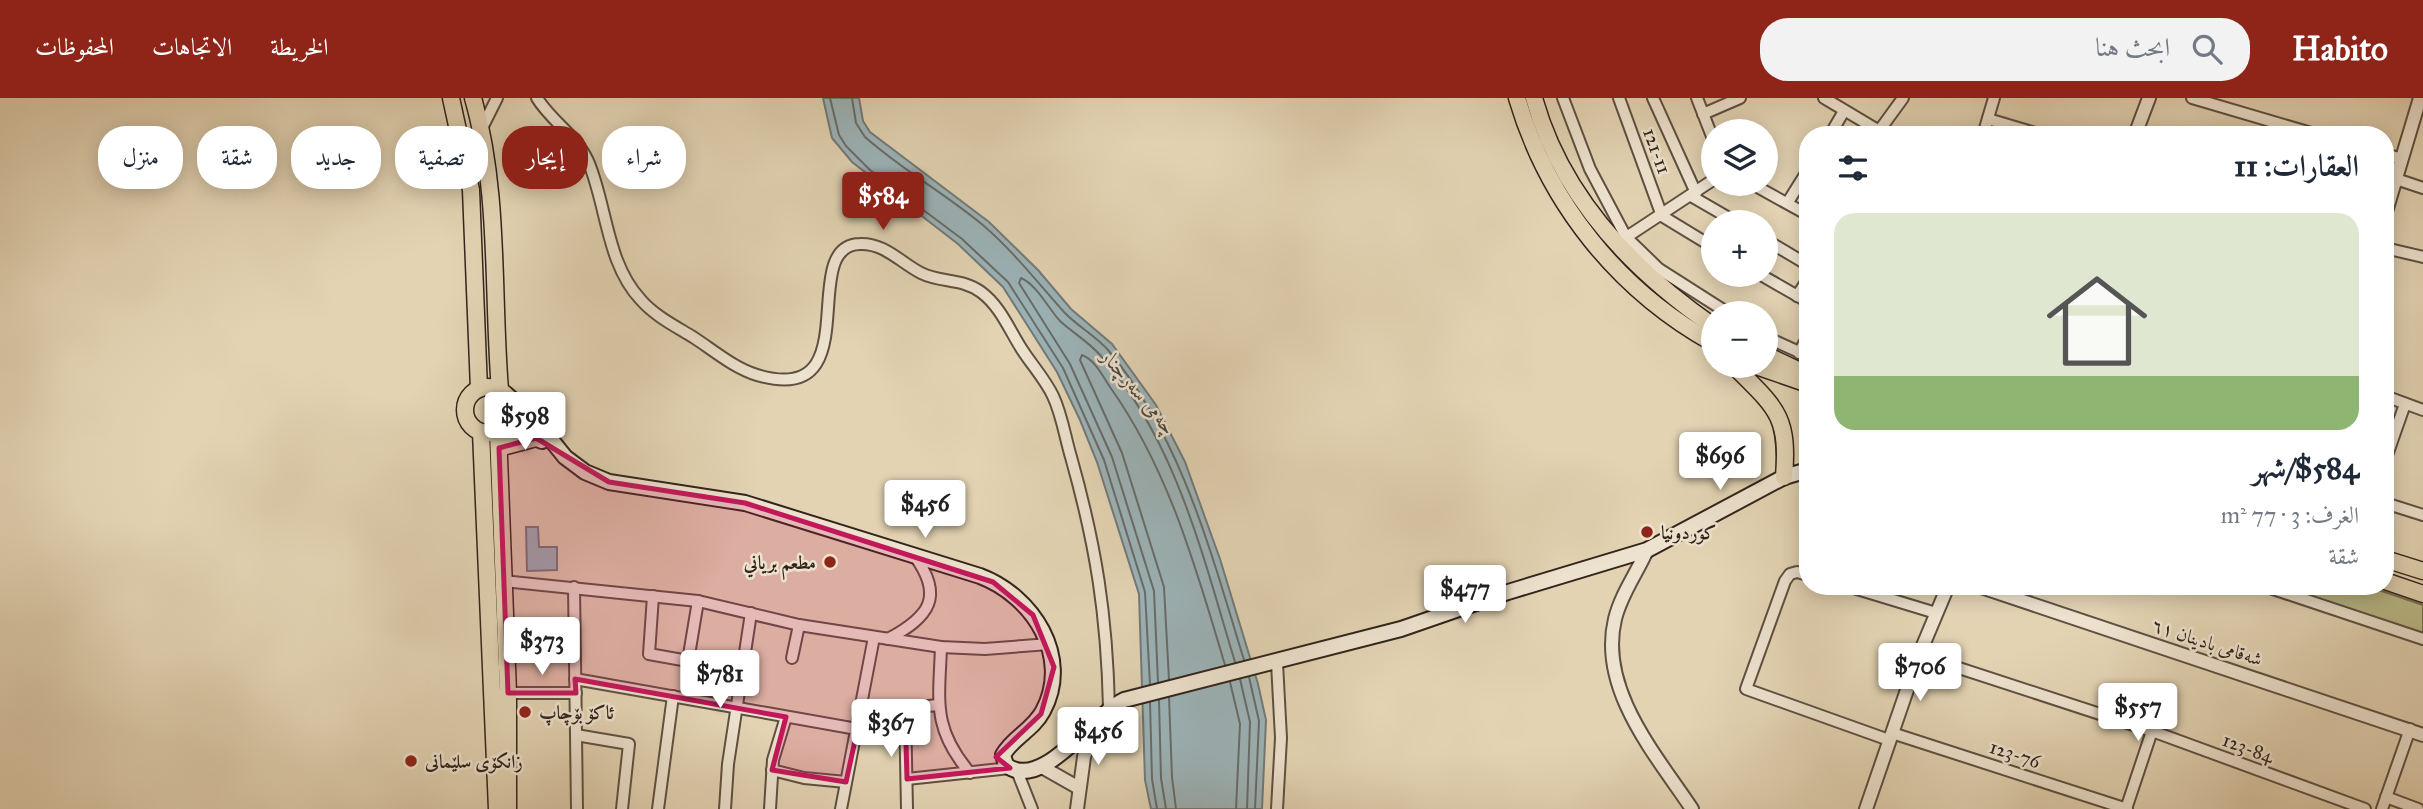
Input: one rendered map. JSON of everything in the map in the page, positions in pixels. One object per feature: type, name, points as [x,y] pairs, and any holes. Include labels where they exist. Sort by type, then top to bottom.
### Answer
[{"type":"main road","points":[[451,98],[471,190],[479,388]]},
{"type":"main road","points":[[473,98],[481,126]]},
{"type":"main road","points":[[1517,98],[1548,178],[1583,231],[1631,285],[1675,320],[1701,333]]},
{"type":"main road","points":[[1534,98],[1555,153],[1585,205],[1701,326]]},
{"type":"main road","points":[[488,187],[503,392],[512,406],[502,428],[499,448],[508,693],[508,809]]},
{"type":"main road","points":[[1778,360],[1799,370]]},
{"type":"main road","points":[[1778,374],[1799,381]]},
{"type":"main road","points":[[1746,378],[1767,399],[1784,425],[1784,477]]},
{"type":"main road","points":[[555,448],[536,421],[503,392],[479,388],[472,393],[465,407],[468,422],[481,432],[502,428],[536,438],[555,448],[575,465],[609,482],[745,503],[914,555],[1000,585],[1030,611],[1049,644],[1054,667],[1049,698],[1034,725],[1004,753],[1004,761],[1013,770],[1042,766],[1057,758],[1109,708],[1128,699],[1275,664],[1402,629],[1508,592],[1647,550],[1784,477],[1799,473]]},
{"type":"main road","points":[[481,432],[497,809]]},
{"type":"main road","points":[[499,448],[536,438]]},
{"type":"main road","points":[[2394,562],[2423,571]]},
{"type":"main road","points":[[2394,585],[2423,594]]},
{"type":"street","points":[[483,126],[497,98]]},
{"type":"street","points":[[537,98],[584,154],[613,249],[634,293],[656,313],[748,372],[792,379],[813,370],[821,354],[827,324],[833,269],[840,252],[851,245],[864,244],[881,248],[922,274],[960,281],[991,300],[1045,383],[1060,415],[1099,570],[1108,649],[1109,708]]},
{"type":"street","points":[[1563,98],[1621,241],[1709,301]]},
{"type":"street","name":"121-11","points":[[1619,98],[1662,216]]},
{"type":"street","points":[[1653,98],[1693,194],[1718,210]]},
{"type":"street","points":[[1697,98],[1705,119]]},
{"type":"street","points":[[1703,114],[1738,98]]},
{"type":"street","points":[[1824,98],[1871,126]]},
{"type":"street","points":[[1887,126],[1903,98]]},
{"type":"street","points":[[1986,126],[1994,98]]},
{"type":"street","points":[[2139,126],[2149,98]]},
{"type":"street","points":[[2192,98],[2287,126]]},
{"type":"street","points":[[2394,185],[2420,98]]},
{"type":"street","points":[[1835,126],[1844,111]]},
{"type":"street","points":[[1988,119],[2012,126]]},
{"type":"street","points":[[2394,157],[2402,159]]},
{"type":"street","points":[[2396,179],[2423,188]]},
{"type":"street","points":[[1788,202],[1799,185]]},
{"type":"street","points":[[1621,241],[1701,188]]},
{"type":"street","points":[[1776,196],[1799,209]]},
{"type":"street","points":[[1662,216],[1701,240]]},
{"type":"street","points":[[1778,247],[1799,260]]},
{"type":"street","points":[[2394,250],[2423,257]]},
{"type":"street","points":[[1778,285],[1799,297]]},
{"type":"street","points":[[1778,343],[1799,352]]},
{"type":"street","points":[[2394,400],[2423,410]]},
{"type":"street","points":[[2394,435],[2405,404]]},
{"type":"street","points":[[2394,506],[2423,515]]},
{"type":"street","points":[[1647,550],[1615,619],[1614,664],[1626,704],[1692,809]]},
{"type":"street","points":[[888,639],[909,628],[928,607],[930,580],[914,555]]},
{"type":"street","name":"123-76","points":[[1799,573],[1790,574],[1785,581],[1746,689],[1891,737],[2126,809]]},
{"type":"street","points":[[504,581],[698,601],[799,625],[940,646],[985,649],[1049,644]]},
{"type":"street","points":[[574,587],[577,809]]},
{"type":"street","points":[[1877,595],[1936,613]]},
{"type":"street","points":[[1866,809],[1919,655],[1944,595]]},
{"type":"street","name":"شەقامی بادینان ٦١","points":[[2005,595],[2423,735]]},
{"type":"street","points":[[2291,595],[2423,639]]},
{"type":"street","points":[[653,596],[649,654],[688,661],[698,601]]},
{"type":"street","points":[[725,809],[751,613]]},
{"type":"street","points":[[792,659],[799,625]]},
{"type":"street","points":[[841,809],[874,637]]},
{"type":"street","points":[[940,646],[939,705],[945,739],[970,773]]},
{"type":"street","name":"123-84","points":[[1919,655],[2152,731],[2365,809]]},
{"type":"street","points":[[1275,664],[1281,738],[1277,809]]},
{"type":"street","points":[[575,679],[857,729]]},
{"type":"street","points":[[508,693],[576,693]]},
{"type":"street","points":[[658,809],[673,696]]},
{"type":"street","points":[[861,713],[939,705]]},
{"type":"street","points":[[905,708],[907,809]]},
{"type":"street","points":[[770,809],[772,770],[786,717]]},
{"type":"street","points":[[1077,809],[1084,757],[1097,719]]},
{"type":"street","points":[[2382,809],[2410,730]]},
{"type":"street","points":[[2126,809],[2152,731]]},
{"type":"street","points":[[576,735],[629,744],[622,809]]},
{"type":"street","points":[[1042,766],[1079,789]]},
{"type":"street","points":[[772,770],[804,778],[846,782]]},
{"type":"street","points":[[907,779],[1013,770],[1032,809]]},
{"type":"street","points":[[2386,797],[2418,809]]},
{"type":"highlighted area","points":[[536,438],[609,482],[745,503],[993,582],[1033,615],[1054,667],[1041,714],[996,757],[1010,768],[907,779],[905,708],[861,713],[846,782],[772,770],[786,717],[575,679],[576,693],[508,693],[499,448],[521,440]]},
{"type":"green space","points":[[2303,595],[2394,595],[2423,605],[2423,633]]},
{"type":"water","name":"چەمی سەرچنار","points":[[823,98],[859,98],[863,121],[870,132],[989,222],[1038,270],[1071,309],[1112,344],[1156,405],[1185,462],[1220,559],[1258,684],[1266,720],[1262,809],[1151,809],[1145,780],[1139,594],[1097,462],[1080,420],[1057,372],[1003,287],[958,244],[852,162],[832,138]]},
{"type":"water","points":[[526,527],[538,527],[539,547],[557,547],[557,570],[527,571]]},
{"type":"place","name":"كوردونيا","points":[[1647,532]]},
{"type":"place","name":"مطعم برياني","points":[[830,562]]},
{"type":"place","name":"ئاکۆ بۆچاپ","points":[[525,712]]},
{"type":"place","name":"زانکۆی سلێمانی","points":[[411,761]]}]
